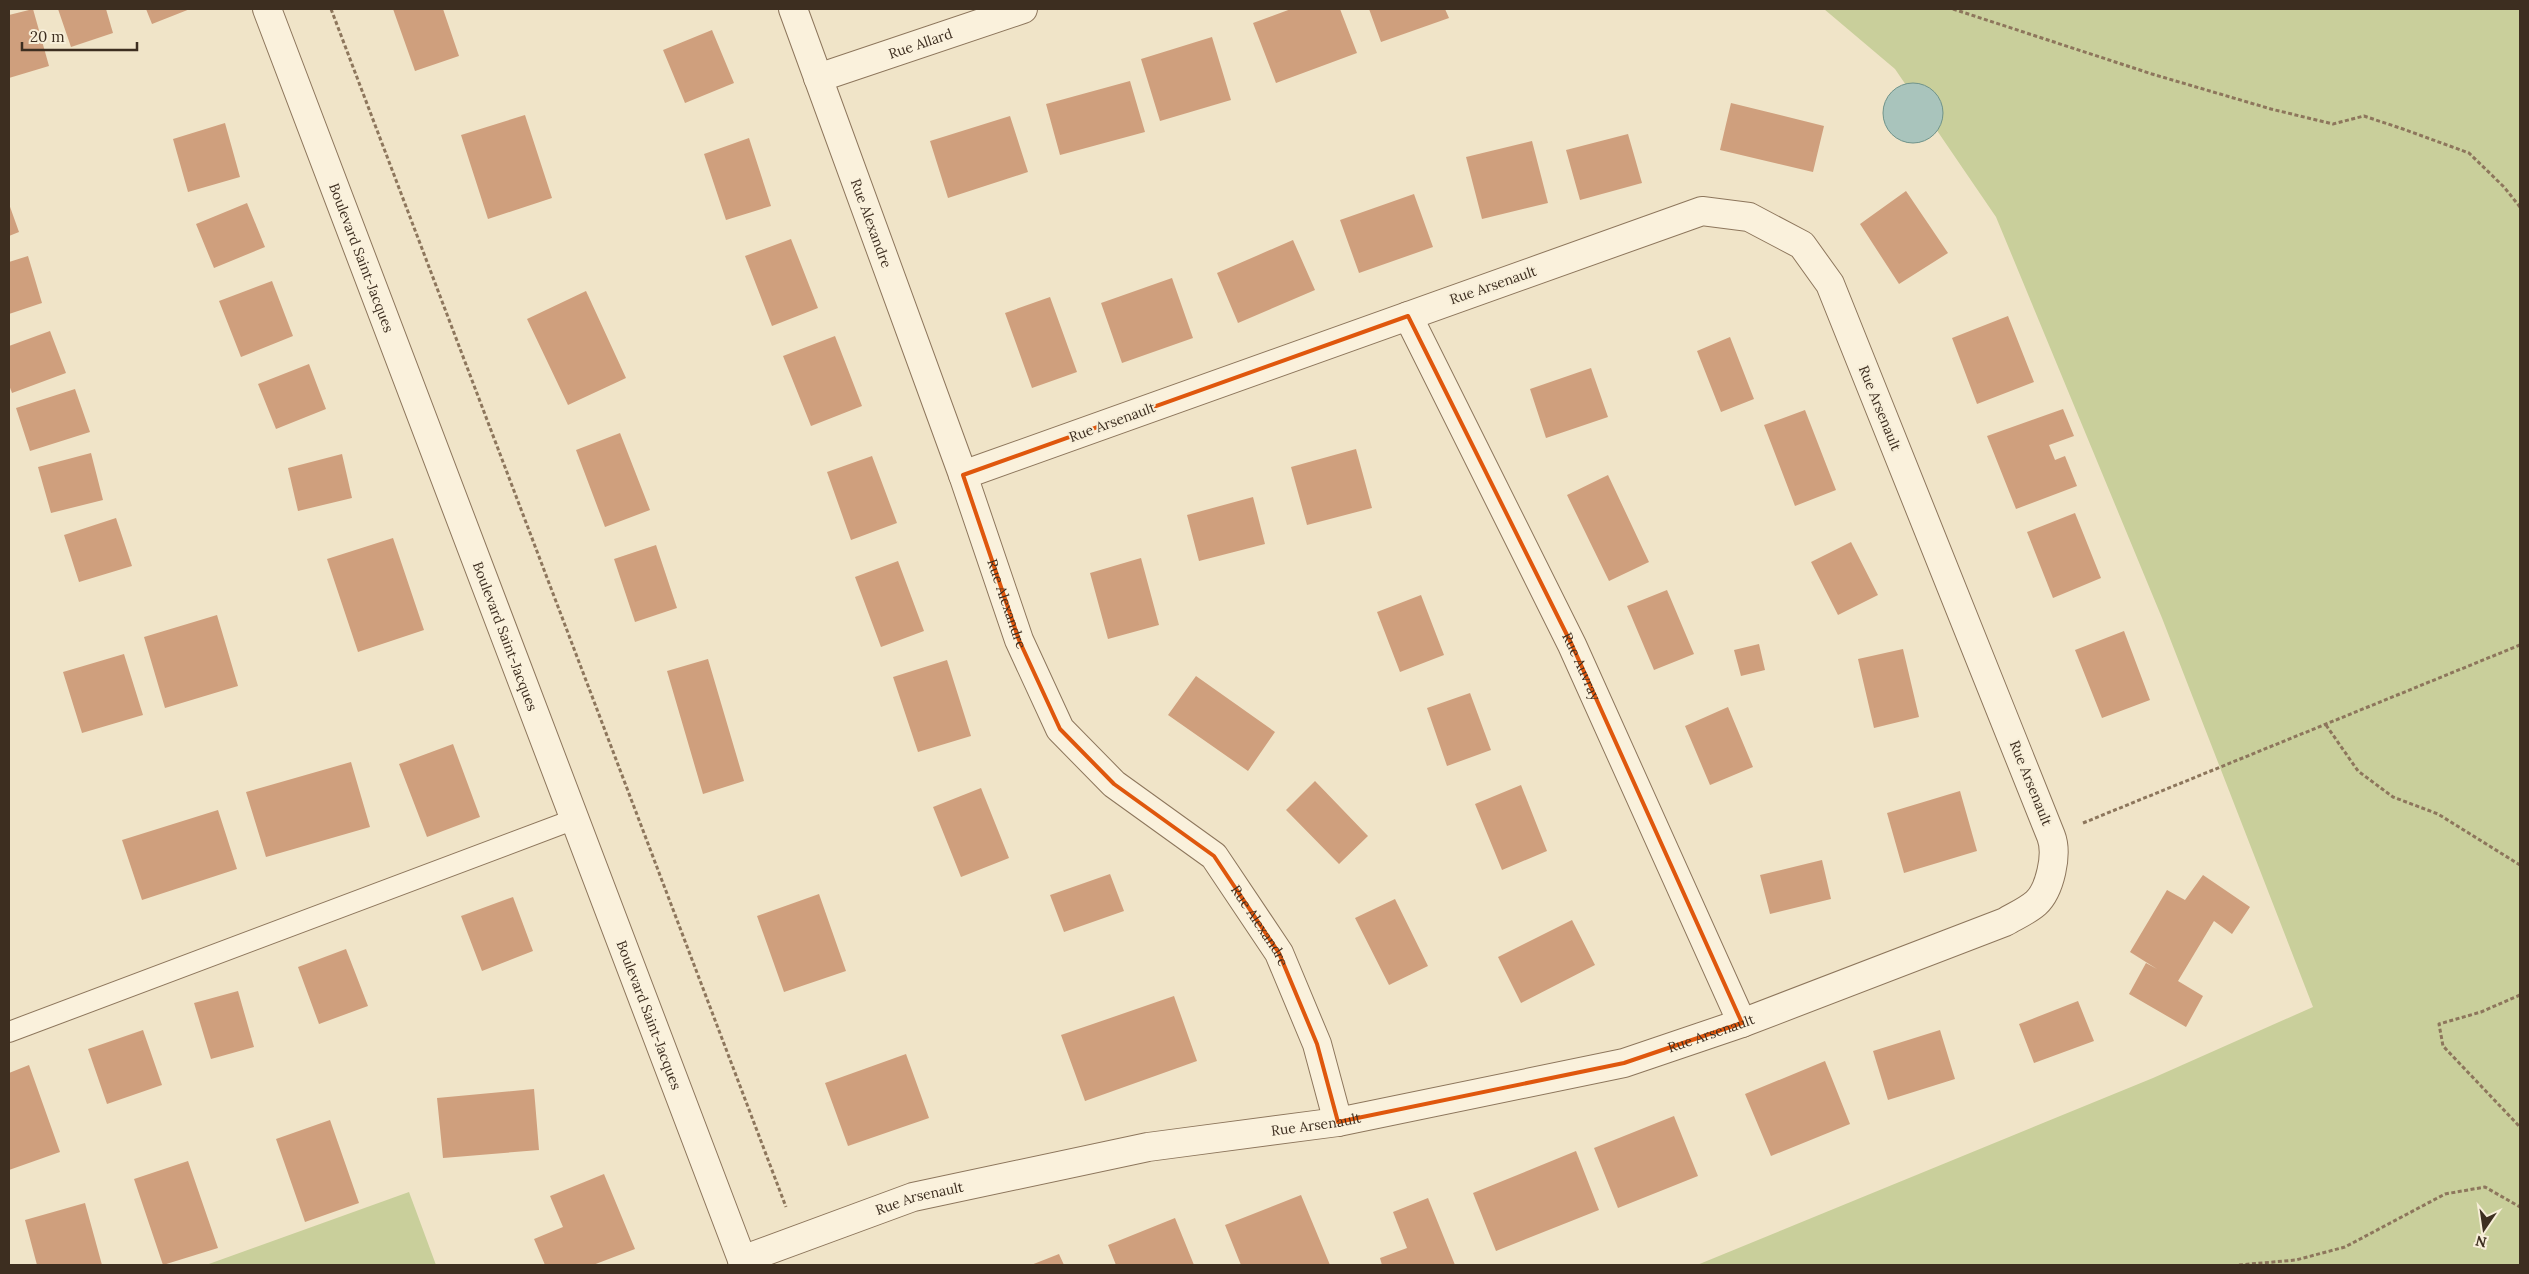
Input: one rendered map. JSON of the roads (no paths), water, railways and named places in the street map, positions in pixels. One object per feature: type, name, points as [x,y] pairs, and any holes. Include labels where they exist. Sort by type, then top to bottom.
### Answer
[{"type":"street","name":"Boulevard Saint-Jacques","points":[[267,9],[742,1263]]},
{"type":"street","name":"Rue Alexandre","points":[[793,9],[963,475],[1019,640],[1060,729],[1114,784],[1214,856],[1280,953],[1317,1044],[1338,1122]]},
{"type":"street","name":"Rue Allard","points":[[818,78],[1023,9]]},
{"type":"street","name":"Rue Arsenault","points":[[742,1263],[913,1197],[1148,1147],[1338,1122],[1624,1063],[1742,1023],[2005,922],[2037,902],[2051,876],[2054,844],[1830,284],[1802,245],[1749,217],[1702,211],[963,475]]},
{"type":"street","name":"Rue Auvray","points":[[1408,316],[1572,645],[1742,1023]]},
{"type":"lane","points":[[9,1032],[575,820]]},
{"type":"water","points":[[1907,83],[1919,83],[1935,91],[1941,101],[1943,113],[1941,125],[1935,135],[1919,143],[1907,143],[1891,135],[1883,119],[1883,107],[1891,91]]}]
